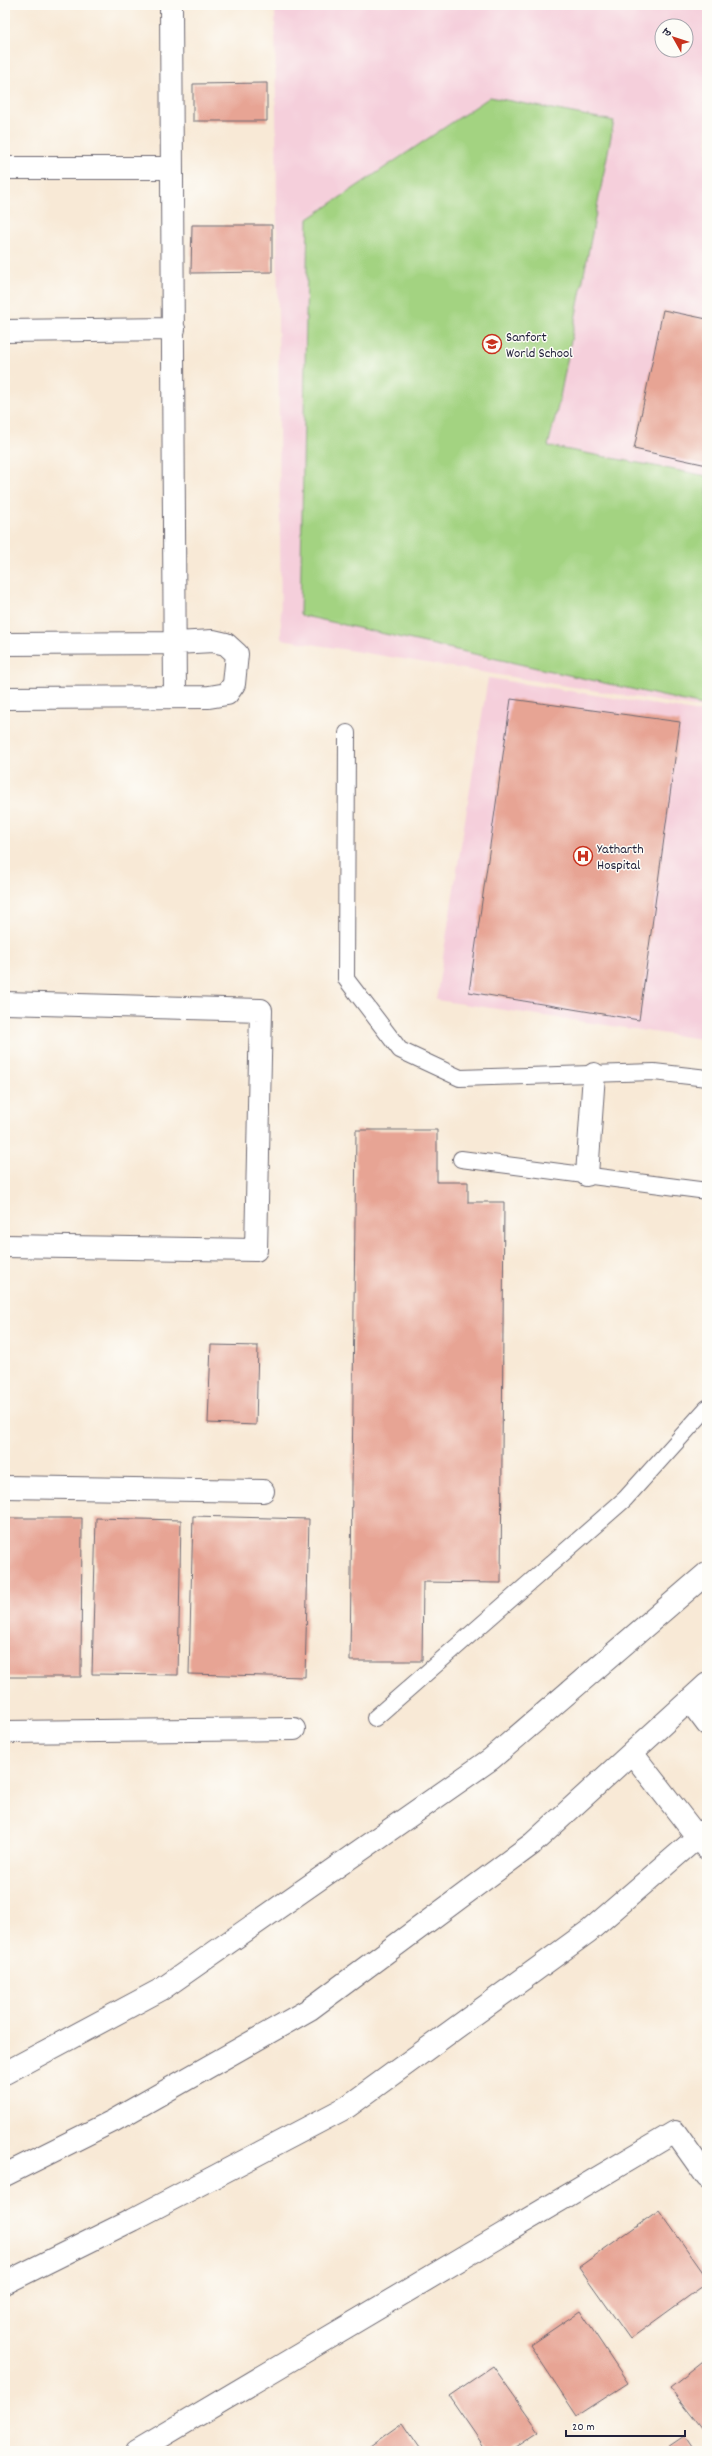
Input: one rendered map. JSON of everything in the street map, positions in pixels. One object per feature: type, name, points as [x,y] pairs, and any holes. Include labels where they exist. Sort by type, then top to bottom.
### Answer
[{"type":"street","points":[[171,5],[176,643],[175,697]]},
{"type":"street","points":[[5,168],[172,168]]},
{"type":"street","points":[[5,331],[174,329]]},
{"type":"street","points":[[5,644],[176,643],[213,641],[226,644],[237,654],[234,684],[227,694],[209,697],[5,698]]},
{"type":"street","points":[[5,1003],[261,1010],[256,1250],[5,1246]]},
{"type":"street","points":[[587,1175],[594,1074]]},
{"type":"street","points":[[5,1487],[263,1491]]},
{"type":"street","points":[[5,2074],[162,1989],[492,1759],[707,1573]]},
{"type":"street","points":[[5,2175],[113,2121],[310,2009],[532,1844],[707,1684]]},
{"type":"street","points":[[689,1700],[707,1724]]},
{"type":"street","points":[[5,1732],[294,1729]]},
{"type":"street","points":[[5,2283],[132,2220],[347,2107],[589,1931],[704,1838],[632,1753]]},
{"type":"street","points":[[137,2451],[675,2132],[707,2177]]},
{"type":"lane","points":[[347,733],[346,978],[400,1050],[460,1078],[654,1072],[707,1078]]},
{"type":"lane","points":[[460,1159],[707,1191]]},
{"type":"lane","points":[[375,1718],[625,1499],[707,1408]]},
{"type":"shaded area","name":"Sanfort World School","points":[[275,5],[707,5],[707,709],[281,639]]},
{"type":"shaded area","name":"Yatharth Hospital","points":[[488,678],[707,713],[707,1040],[436,1000]]},
{"type":"green space","points":[[490,97],[614,121],[559,402],[548,446],[707,476],[707,706],[300,615],[308,219]]},
{"type":"building","points":[[267,83],[267,121],[193,121],[193,84]]},
{"type":"building","points":[[192,225],[272,225],[272,272],[191,273]]},
{"type":"building","points":[[663,310],[707,319],[707,465],[634,449]]},
{"type":"building","name":"Yatharth Hospital","points":[[511,699],[680,722],[639,1020],[469,992]]},
{"type":"building","points":[[356,1130],[437,1130],[437,1182],[468,1182],[468,1202],[504,1202],[501,1583],[423,1582],[422,1661],[350,1661]]},
{"type":"building","points":[[211,1345],[258,1346],[256,1425],[208,1423]]},
{"type":"building","points":[[193,1516],[309,1519],[305,1677],[189,1674]]},
{"type":"building","points":[[5,1518],[82,1518],[81,1677],[5,1677]]},
{"type":"building","points":[[96,1518],[181,1520],[178,1675],[92,1674]]},
{"type":"building","points":[[659,2210],[707,2278],[707,2283],[630,2339],[579,2267]]},
{"type":"building","points":[[580,2311],[628,2383],[577,2416],[530,2345]]},
{"type":"building","points":[[707,2359],[707,2435],[670,2388]]},
{"type":"building","points":[[493,2366],[539,2431],[509,2451],[487,2451],[449,2396]]},
{"type":"building","points":[[403,2423],[422,2451],[364,2451]]},
{"type":"building","points":[[684,2436],[694,2451],[662,2451]]},
{"type":"place","name":"Sanfort World School","points":[[492,344]]},
{"type":"place","name":"Yatharth Hospital","points":[[583,856]]}]
